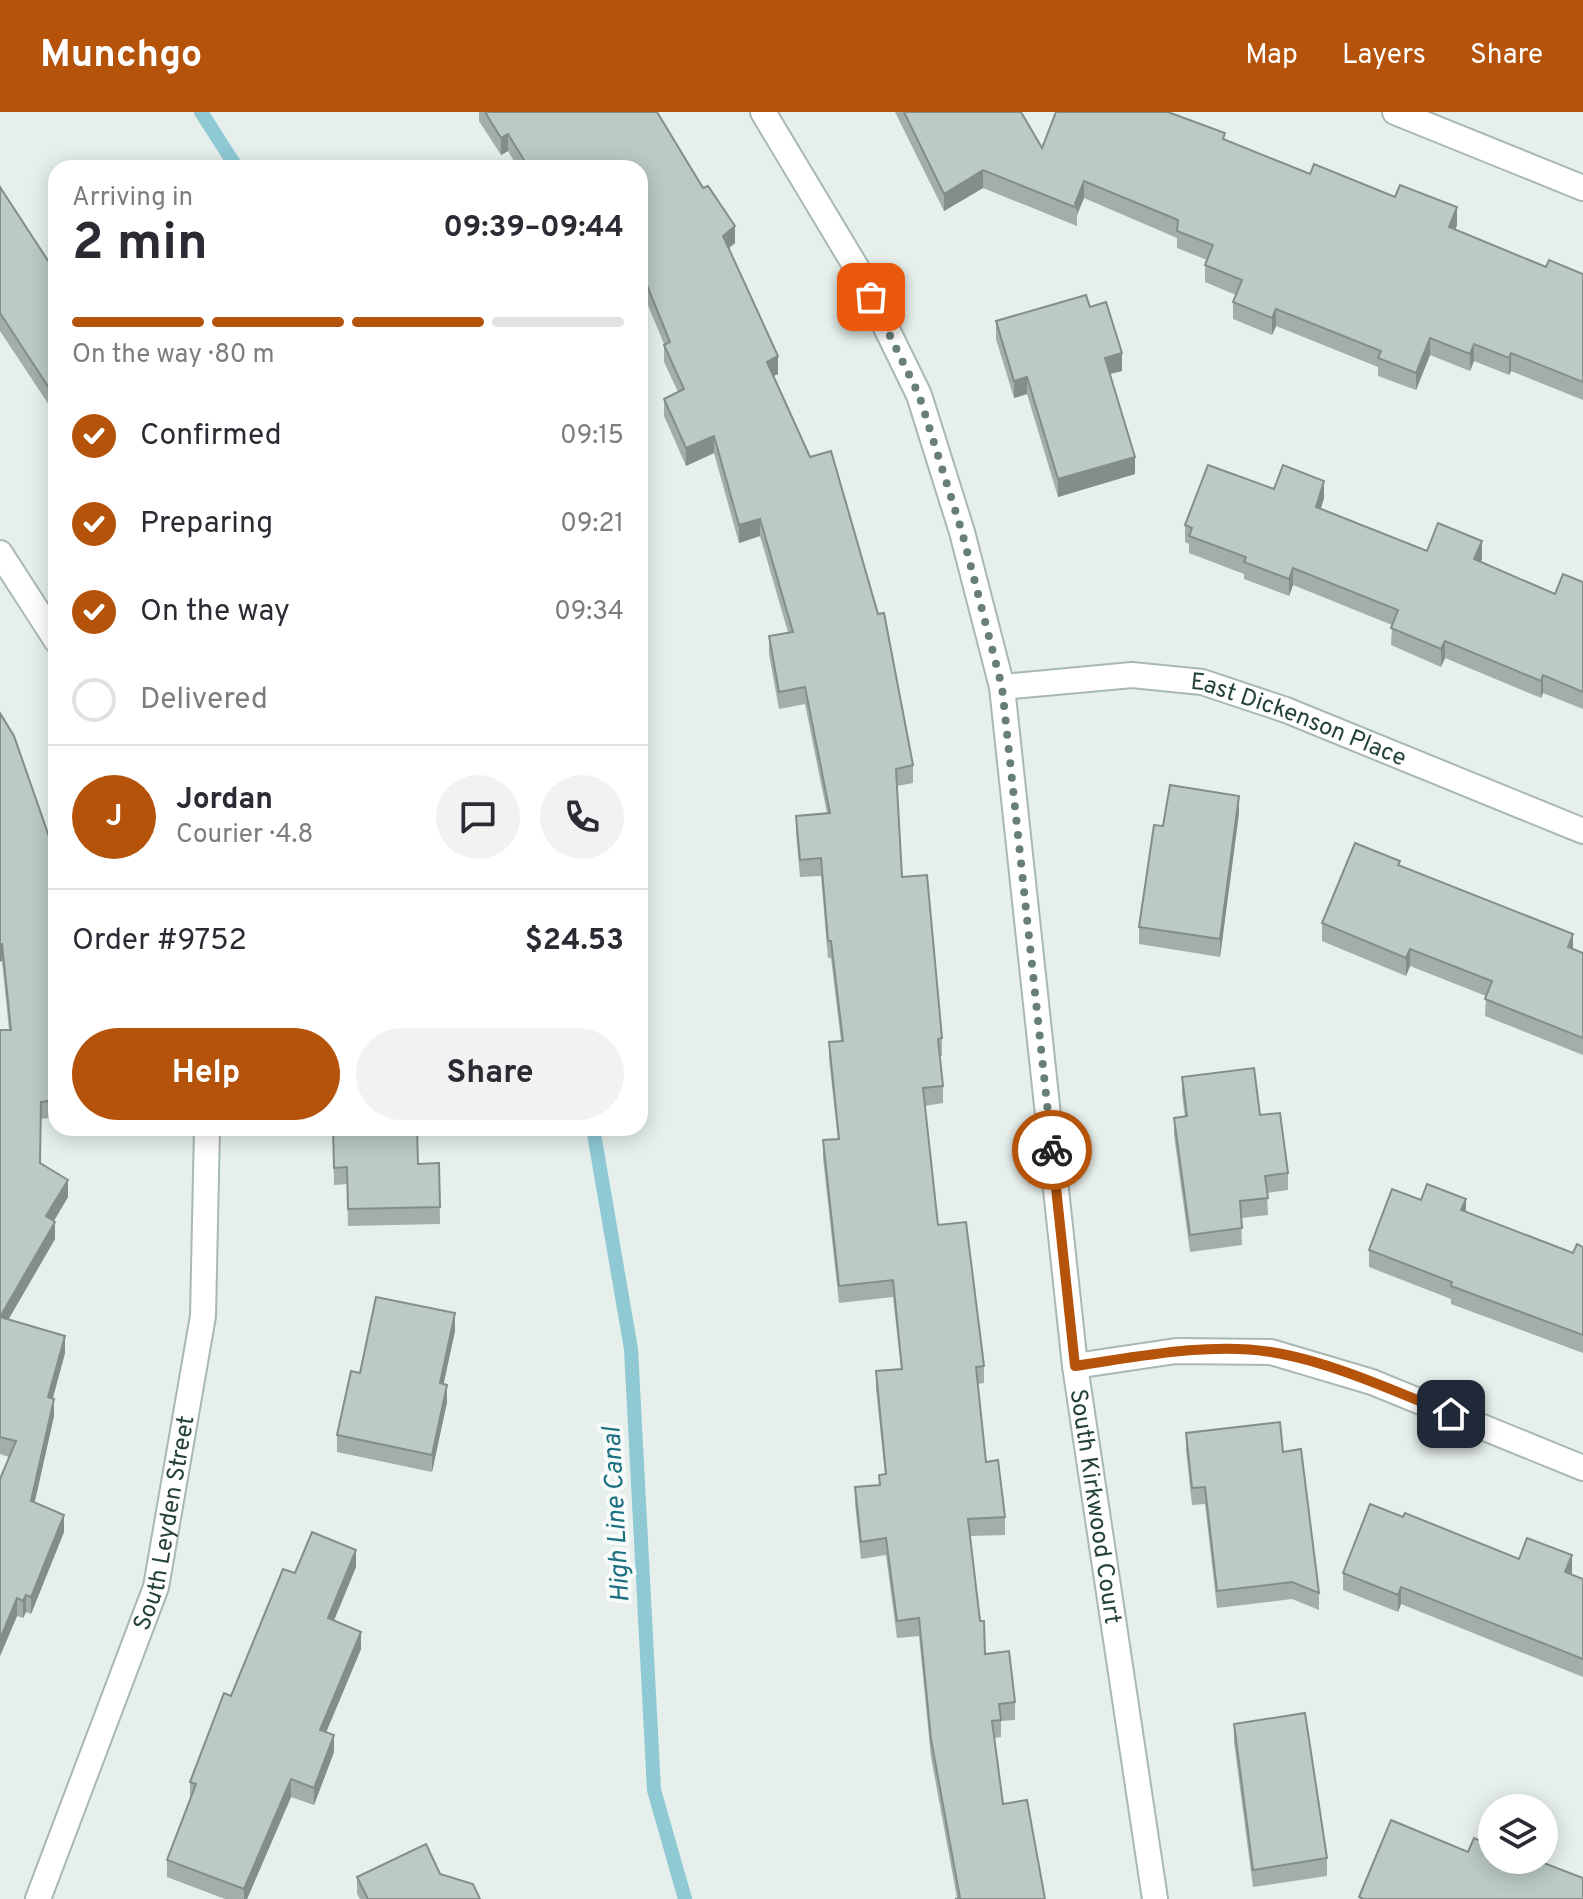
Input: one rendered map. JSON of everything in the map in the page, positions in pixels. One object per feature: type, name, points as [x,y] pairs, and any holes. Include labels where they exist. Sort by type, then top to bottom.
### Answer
[{"type":"street","name":"South Kirkwood Court","points":[[763,112],[859,272],[919,395],[962,532],[1002,687],[1075,1366],[1155,1899]]},
{"type":"street","points":[[1395,112],[1583,188]]},
{"type":"street","points":[[0,553],[48,628]]},
{"type":"street","name":"East Dickenson Place","points":[[1002,687],[1132,675],[1202,682],[1286,710],[1583,831]]},
{"type":"street","name":"South Leyden Street","points":[[38,1899],[156,1587],[203,1316],[207,1136]]},
{"type":"street","points":[[1075,1366],[1176,1351],[1271,1352],[1372,1382],[1583,1468]]},
{"type":"building","points":[[485,112],[657,112],[703,188],[708,186],[735,226],[723,236],[778,356],[767,362],[810,457],[831,451],[878,614],[884,613],[913,765],[896,769],[902,877],[927,875],[942,1038],[938,1039],[943,1086],[923,1088],[938,1225],[966,1222],[984,1366],[976,1367],[986,1462],[998,1460],[1005,1517],[968,1519],[980,1621],[984,1621],[985,1654],[1009,1651],[1015,1702],[999,1704],[1001,1720],[992,1721],[1003,1804],[1027,1800],[1045,1899],[955,1899],[960,1898],[931,1739],[919,1618],[897,1621],[886,1538],[861,1542],[855,1487],[880,1485],[879,1475],[886,1474],[876,1371],[902,1369],[893,1280],[839,1286],[823,1140],[839,1139],[829,1042],[843,1041],[831,941],[828,941],[821,858],[800,860],[796,816],[830,813],[805,687],[779,692],[769,636],[793,632],[760,519],[739,525],[714,436],[686,448],[664,399],[684,389],[664,345],[670,342],[648,288],[648,160],[524,160],[508,134],[501,138]]},
{"type":"building","points":[[904,112],[1021,112],[1042,148],[1056,112],[1168,112],[1225,133],[1223,139],[1310,174],[1314,164],[1395,197],[1400,185],[1457,207],[1449,227],[1546,267],[1549,260],[1583,274],[1583,382],[1511,353],[1509,358],[1474,344],[1470,354],[1430,338],[1416,373],[1378,358],[1381,351],[1276,309],[1272,318],[1233,302],[1242,280],[1205,265],[1213,245],[1177,231],[1178,220],[1084,181],[1075,204],[1077,208],[983,170],[944,194]]},
{"type":"building","points":[[0,187],[48,261],[48,386],[0,313]]},
{"type":"building","points":[[1086,295],[1090,307],[1106,302],[1122,353],[1105,358],[1135,457],[1058,479],[1027,377],[1014,381],[996,321]]},
{"type":"building","points":[[1208,465],[1274,489],[1283,465],[1324,481],[1316,507],[1427,551],[1438,523],[1482,541],[1474,559],[1555,594],[1563,574],[1583,582],[1583,692],[1543,675],[1541,681],[1445,641],[1441,649],[1391,628],[1398,610],[1293,568],[1289,579],[1244,562],[1246,557],[1189,536],[1192,528],[1185,525]]},
{"type":"building","points":[[0,713],[14,736],[48,834],[48,1101],[41,1102],[40,1163],[68,1180],[46,1216],[55,1222],[0,1317],[0,1030],[11,1030],[0,944]]},
{"type":"building","points":[[1170,785],[1239,796],[1220,939],[1139,927],[1154,825],[1163,826]]},
{"type":"building","points":[[1355,843],[1400,861],[1398,865],[1573,934],[1568,947],[1583,953],[1583,1038],[1485,999],[1492,981],[1410,949],[1406,958],[1322,923]]},
{"type":"building","points":[[1254,1068],[1260,1115],[1280,1113],[1288,1173],[1265,1176],[1268,1198],[1240,1201],[1242,1228],[1190,1235],[1174,1118],[1187,1116],[1182,1077]]},
{"type":"building","points":[[333,1136],[417,1136],[418,1164],[439,1163],[440,1207],[348,1209],[347,1167],[334,1168]]},
{"type":"building","points":[[1427,1184],[1466,1199],[1461,1210],[1573,1253],[1577,1244],[1583,1247],[1583,1335],[1451,1286],[1452,1282],[1369,1250],[1392,1189],[1421,1200]]},
{"type":"building","points":[[376,1297],[455,1313],[440,1383],[447,1385],[432,1455],[337,1435],[351,1371],[360,1373]]},
{"type":"building","points":[[0,1317],[65,1336],[48,1397],[54,1399],[31,1501],[64,1515],[31,1597],[26,1595],[23,1601],[17,1598],[0,1639],[0,1479],[16,1441],[0,1437]]},
{"type":"building","points":[[1280,1422],[1283,1452],[1301,1449],[1319,1593],[1292,1582],[1217,1591],[1205,1487],[1192,1488],[1186,1433]]},
{"type":"building","points":[[1370,1504],[1403,1517],[1405,1513],[1519,1559],[1527,1538],[1572,1555],[1565,1572],[1583,1579],[1583,1659],[1401,1587],[1398,1595],[1343,1573]]},
{"type":"building","points":[[312,1532],[356,1550],[328,1618],[361,1632],[320,1730],[334,1735],[314,1788],[291,1779],[244,1889],[167,1860],[196,1784],[190,1782],[224,1693],[231,1696],[283,1569],[295,1573]]},
{"type":"building","points":[[1305,1713],[1327,1858],[1253,1870],[1234,1724]]},
{"type":"building","points":[[1391,1820],[1468,1852],[1474,1838],[1478,1840],[1478,1874],[1558,1874],[1558,1868],[1583,1878],[1583,1899],[1359,1897]]},
{"type":"building","points":[[426,1844],[440,1874],[473,1884],[480,1899],[368,1899],[357,1877]]},
{"type":"waterway","name":"High Line Canal","points":[[201,112],[232,160]]},
{"type":"waterway","name":"High Line Canal","points":[[594,1136],[631,1349],[654,1790],[685,1899]]},
{"type":"way so far","points":[[871,297],[919,395],[962,532],[1002,687],[1052,1150]]},
{"type":"route","points":[[1052,1150],[1075,1366],[1176,1351],[1271,1352],[1372,1382],[1451,1414]]}]
